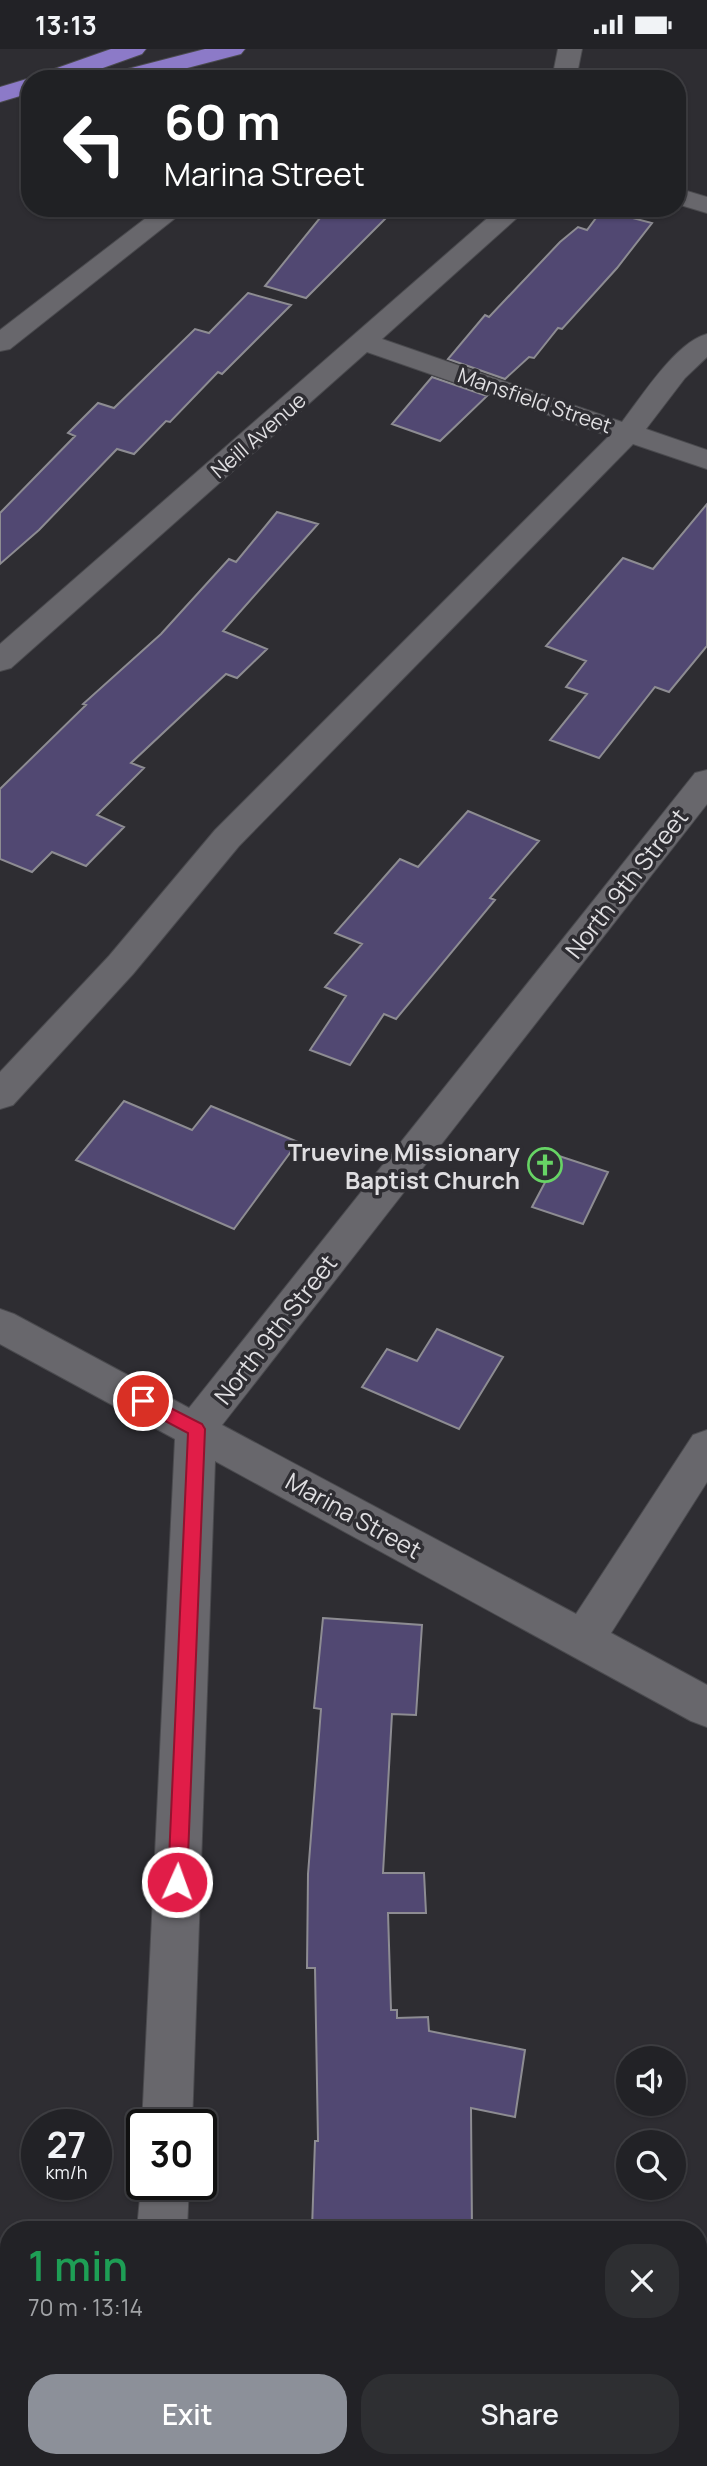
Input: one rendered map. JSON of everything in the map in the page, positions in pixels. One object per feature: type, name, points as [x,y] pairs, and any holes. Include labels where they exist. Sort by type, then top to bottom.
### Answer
[{"type":"highway","points":[[74,70],[134,49]]},
{"type":"highway","points":[[151,70],[233,49]]},
{"type":"highway","points":[[0,95],[21,88]]},
{"type":"highway","points":[[0,102],[21,98]]},
{"type":"street","points":[[566,70],[570,49]]},
{"type":"street","points":[[686,199],[707,205]]},
{"type":"street","points":[[0,343],[163,217]]},
{"type":"street","name":"Neill Avenue","points":[[0,661],[505,217]]},
{"type":"street","name":"Mansfield Street","points":[[363,342],[707,460]]},
{"type":"street","points":[[0,1095],[121,965],[226,838],[629,432],[675,372],[707,342]]},
{"type":"street","name":"North 9th Street","points":[[168,2109],[196,1429],[707,781]]},
{"type":"street","name":"Marina Street","points":[[0,1325],[707,1707]]},
{"type":"street","points":[[583,1640],[707,1447]]},
{"type":"street","points":[[162,2221],[163,2200]]},
{"type":"building","points":[[321,217],[387,217],[306,298],[265,286]]},
{"type":"building","points":[[597,217],[629,217],[652,223],[617,268],[562,329],[558,328],[534,358],[529,357],[505,379],[448,359],[485,315],[489,317],[560,242],[578,227],[587,230]]},
{"type":"building","points":[[248,293],[291,305],[222,374],[218,372],[170,422],[166,421],[134,454],[117,449],[39,530],[0,564],[0,513],[75,436],[68,433],[98,403],[114,408],[195,329],[209,333]]},
{"type":"building","points":[[432,377],[487,396],[440,441],[392,424]]},
{"type":"building","points":[[707,504],[707,646],[669,692],[655,687],[599,758],[550,740],[587,694],[566,687],[586,661],[546,646],[623,558],[653,569]]},
{"type":"building","points":[[277,512],[318,524],[223,631],[267,649],[237,678],[226,674],[131,763],[144,768],[97,815],[124,827],[86,866],[52,852],[32,872],[0,859],[0,789],[86,705],[83,704],[161,634],[229,559],[236,562]]},
{"type":"building","points":[[468,811],[539,841],[490,898],[495,900],[396,1019],[384,1014],[350,1065],[310,1050],[346,996],[325,987],[362,944],[335,933],[400,859],[418,867]]},
{"type":"building","points":[[124,1101],[192,1130],[211,1106],[298,1142],[234,1229],[76,1160]]},
{"type":"building","points":[[559,1156],[608,1172],[583,1224],[532,1207]]},
{"type":"building","points":[[437,1329],[503,1357],[459,1429],[362,1387],[387,1349],[417,1361]]},
{"type":"building","points":[[323,1618],[422,1625],[416,1715],[392,1714],[383,1873],[424,1873],[426,1913],[388,1913],[391,2010],[397,2010],[397,2018],[428,2017],[429,2031],[525,2050],[515,2117],[471,2108],[472,2221],[312,2221],[315,2141],[318,2141],[315,1968],[307,1968],[308,1874],[321,1709],[314,1708]]},
{"type":"place","name":"Truevine Missionary Baptist Church","points":[[545,1165]]},
{"type":"route","points":[[143,1401],[196,1429],[177,1882]]}]
